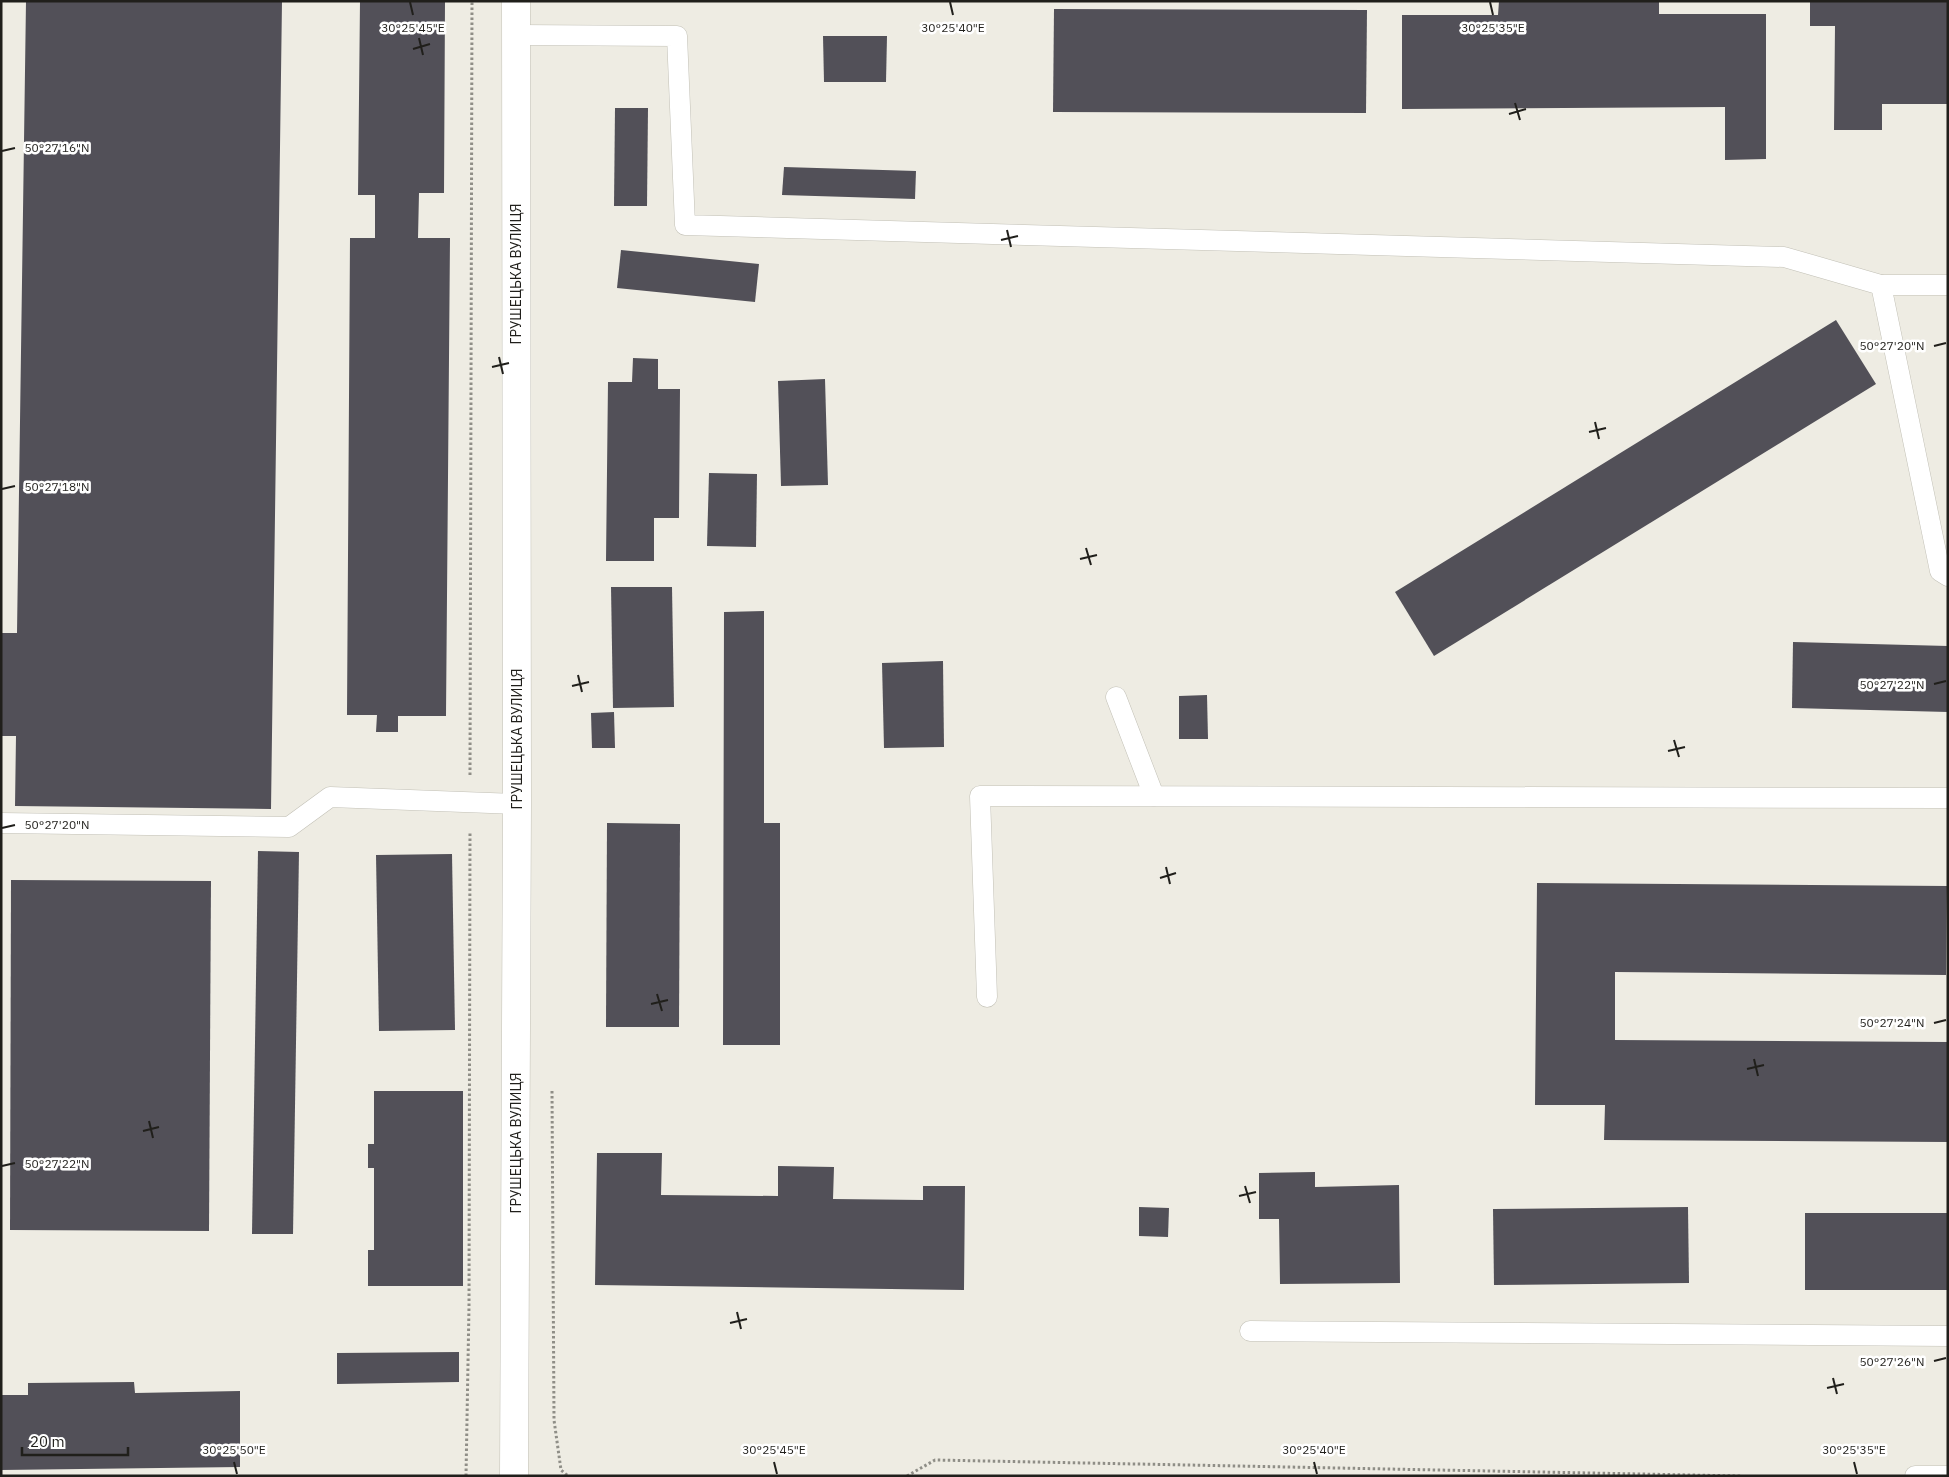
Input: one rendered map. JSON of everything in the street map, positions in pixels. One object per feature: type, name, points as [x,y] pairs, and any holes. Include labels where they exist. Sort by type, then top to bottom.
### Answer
[{"type":"street","name":"ГРУШЕЦЬКА ВУЛИЦЯ","points":[[514,1476],[518,804],[516,1]]},
{"type":"lane","points":[[516,35],[677,36],[685,225],[1784,257],[1881,285],[1948,285]]},
{"type":"lane","points":[[1881,285],[1940,571],[1948,576]]},
{"type":"lane","points":[[1116,696],[1154,796]]},
{"type":"lane","points":[[987,997],[980,796],[1948,798]]},
{"type":"lane","points":[[1,823],[288,827],[330,798],[518,804]]},
{"type":"lane","points":[[1250,1332],[1948,1336]]},
{"type":"lane","points":[[1915,1476],[1948,1476]]},
{"type":"path","points":[[466,1476],[469,1306],[472,1]]},
{"type":"path","points":[[552,1091],[554,1420],[561,1470],[568,1476]]},
{"type":"path","points":[[907,1476],[935,1460],[1741,1476]]},
{"type":"building","points":[[26,1],[282,1],[271,809],[15,806],[16,736],[1,736],[1,633],[17,633]]},
{"type":"building","points":[[360,1],[445,1],[444,193],[419,193],[418,238],[450,238],[446,716],[398,716],[398,732],[376,732],[377,715],[347,715],[350,238],[375,238],[375,195],[358,195]]},
{"type":"building","points":[[1499,1],[1659,1],[1659,14],[1766,14],[1766,159],[1725,160],[1725,107],[1402,109],[1402,15],[1498,15]]},
{"type":"building","points":[[1810,1],[1948,1],[1948,104],[1882,104],[1882,130],[1834,130],[1835,26],[1810,26]]},
{"type":"building","points":[[1054,9],[1367,10],[1366,113],[1053,112]]},
{"type":"building","points":[[823,36],[887,36],[886,82],[824,82]]},
{"type":"building","points":[[615,108],[648,108],[647,206],[614,206]]},
{"type":"building","points":[[784,167],[916,171],[915,199],[782,195]]},
{"type":"building","points":[[621,250],[759,264],[755,302],[617,288]]},
{"type":"building","points":[[1836,320],[1876,384],[1434,656],[1395,592]]},
{"type":"building","points":[[633,358],[658,359],[658,389],[680,389],[679,518],[654,518],[654,561],[606,561],[608,382],[632,382]]},
{"type":"building","points":[[825,379],[828,485],[781,486],[778,381]]},
{"type":"building","points":[[709,473],[757,474],[756,547],[707,546]]},
{"type":"building","points":[[611,587],[672,587],[674,707],[613,708]]},
{"type":"building","points":[[764,611],[764,823],[780,823],[780,1045],[723,1045],[724,612]]},
{"type":"building","points":[[1793,642],[1948,646],[1948,712],[1792,708]]},
{"type":"building","points":[[943,661],[944,747],[884,748],[882,663]]},
{"type":"building","points":[[1207,695],[1208,739],[1179,739],[1179,696]]},
{"type":"building","points":[[614,712],[615,748],[592,748],[591,713]]},
{"type":"building","points":[[607,823],[680,824],[679,1027],[606,1027]]},
{"type":"building","points":[[258,851],[299,852],[293,1234],[252,1234]]},
{"type":"building","points":[[452,854],[455,1030],[379,1031],[376,855]]},
{"type":"building","points":[[11,880],[211,881],[209,1231],[10,1230]]},
{"type":"building","points":[[1537,883],[1947,886],[1946,975],[1615,972],[1615,1040],[1948,1042],[1948,1142],[1604,1140],[1605,1105],[1535,1105]]},
{"type":"building","points":[[374,1091],[463,1091],[463,1286],[368,1286],[368,1250],[374,1250],[374,1168],[368,1168],[368,1144],[374,1144]]},
{"type":"building","points":[[597,1153],[662,1153],[661,1195],[778,1196],[778,1166],[834,1167],[833,1199],[923,1200],[923,1186],[965,1186],[964,1290],[595,1285]]},
{"type":"building","points":[[1315,1172],[1315,1187],[1399,1185],[1400,1283],[1280,1284],[1279,1219],[1259,1219],[1259,1173]]},
{"type":"building","points":[[1139,1207],[1169,1208],[1168,1237],[1139,1236]]},
{"type":"building","points":[[1688,1207],[1689,1283],[1494,1285],[1493,1209]]},
{"type":"building","points":[[1805,1213],[1948,1213],[1948,1290],[1805,1290]]},
{"type":"building","points":[[459,1352],[459,1382],[337,1384],[337,1353]]},
{"type":"building","points":[[134,1382],[135,1393],[240,1391],[240,1467],[1,1470],[1,1395],[28,1395],[28,1383]]}]
